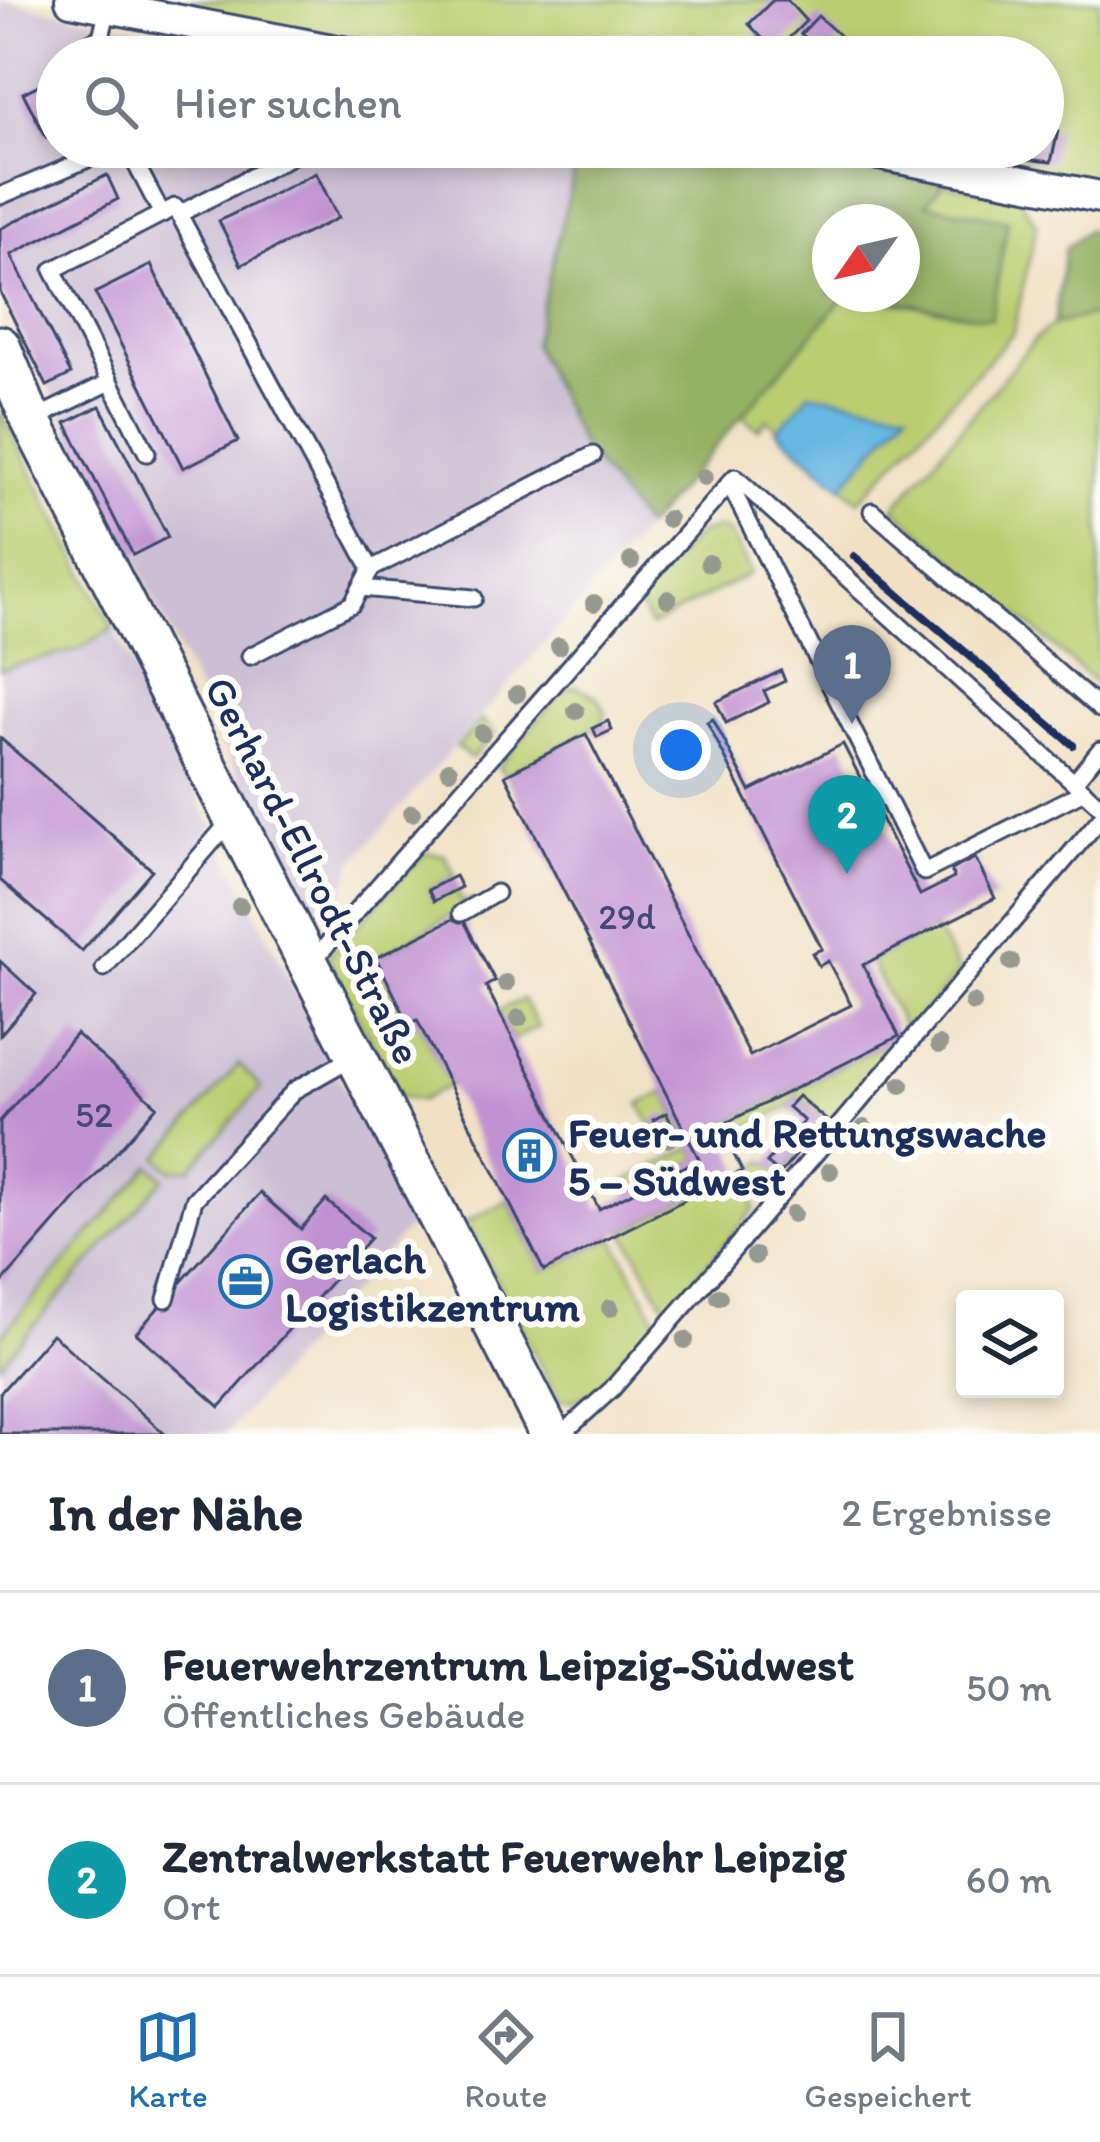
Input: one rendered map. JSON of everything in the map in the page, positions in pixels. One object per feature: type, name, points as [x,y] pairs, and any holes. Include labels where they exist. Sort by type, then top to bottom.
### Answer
[{"type":"main road","name":"Gerhard-Ellrodt-Straße","points":[[0,346],[31,420],[550,1434]]},
{"type":"street","points":[[71,0],[257,36]]},
{"type":"street","points":[[951,168],[1100,197]]},
{"type":"lane","points":[[101,36],[109,8]]},
{"type":"lane","points":[[0,196],[66,168]]},
{"type":"lane","points":[[140,168],[371,569]]},
{"type":"lane","points":[[147,453],[53,270],[266,168]]},
{"type":"lane","points":[[31,420],[110,382]]},
{"type":"lane","points":[[250,656],[352,604],[371,569],[593,455]]},
{"type":"lane","points":[[309,964],[735,477],[1100,806]]},
{"type":"lane","points":[[729,483],[924,872],[1079,787],[1100,750]]},
{"type":"lane","points":[[872,512],[1100,710]]},
{"type":"lane","points":[[361,588],[474,598]]},
{"type":"lane","points":[[104,968],[233,818]]},
{"type":"lane","points":[[562,1434],[612,1389],[1100,819]]},
{"type":"lane","points":[[461,913],[496,893]]},
{"type":"lane","points":[[166,1299],[194,1199],[296,1090],[355,1055]]},
{"type":"shaded area","points":[[0,0],[178,36],[36,36],[36,168],[575,168],[533,344],[582,447],[645,528],[353,862],[344,892],[328,911],[305,916],[133,555],[0,292]]},
{"type":"shaded area","points":[[113,628],[412,1223],[226,1434],[0,1434],[0,669],[78,650]]},
{"type":"green space","points":[[137,0],[1100,0],[1100,184],[1016,168],[1064,168],[1064,36],[323,36]]},
{"type":"green space","points":[[575,168],[859,168],[943,183],[926,204],[1008,220],[991,319],[920,305],[920,204],[812,204],[812,312],[831,312],[645,528],[582,447],[533,344]]},
{"type":"green space","points":[[943,183],[1018,197],[1037,224],[1013,333],[859,501],[767,419],[758,429],[742,415],[831,312],[920,312],[920,306],[991,318],[925,204]]},
{"type":"green space","points":[[1087,230],[1100,232],[1100,314],[1054,324],[1065,249]]},
{"type":"green space","points":[[1100,314],[1100,687],[894,508],[1037,337],[1054,324]]},
{"type":"green space","points":[[0,411],[113,628],[78,650],[0,669]]},
{"type":"green space","points":[[718,528],[731,534],[751,573],[650,626],[639,605],[642,593],[699,533]]},
{"type":"green space","points":[[576,686],[598,697],[606,713],[603,723],[505,775],[498,767],[562,691]]},
{"type":"green space","points":[[482,720],[495,733],[471,759],[457,747]]},
{"type":"green space","points":[[426,852],[445,855],[455,876],[429,890],[433,900],[456,890],[462,902],[475,901],[376,959],[409,1023],[417,1020],[450,1085],[421,1100],[400,1097],[327,957]]},
{"type":"green space","points":[[935,928],[960,972],[906,1032],[870,961]]},
{"type":"green space","points":[[523,999],[538,1027],[513,1040],[498,1011]]},
{"type":"green space","points":[[894,1039],[898,1043],[762,1199],[750,1177],[752,1169],[765,1161],[780,1173],[826,1120],[798,1096],[788,1107],[731,1136],[725,1124]]},
{"type":"green space","points":[[239,1064],[261,1088],[190,1169],[171,1170],[158,1158]]},
{"type":"green space","points":[[665,1092],[689,1140],[665,1152],[640,1104]]},
{"type":"green space","points":[[693,1147],[699,1159],[630,1193],[625,1182]]},
{"type":"green space","points":[[150,1165],[164,1178],[0,1364],[0,1337]]},
{"type":"green space","points":[[742,1171],[755,1209],[667,1309],[624,1231]]},
{"type":"green space","points":[[508,1201],[544,1271],[613,1237],[657,1320],[615,1373],[589,1395],[559,1401],[466,1222]]},
{"type":"water","points":[[810,393],[908,410],[842,487],[777,431]]},
{"type":"building","points":[[773,0],[787,0],[806,21],[791,36],[760,36],[749,24]]},
{"type":"building","points":[[818,16],[840,36],[803,36]]},
{"type":"building","points":[[36,86],[36,118],[23,93]]},
{"type":"building","points":[[316,173],[338,218],[241,265],[219,221]]},
{"type":"building","points":[[107,175],[118,199],[11,255],[71,374],[47,386],[0,292],[0,229]]},
{"type":"building","points":[[151,265],[238,441],[183,468],[95,293]]},
{"type":"building","points":[[100,406],[168,537],[133,555],[66,423]]},
{"type":"building","points":[[781,671],[785,681],[764,691],[769,702],[726,723],[716,702]]},
{"type":"building","points":[[713,719],[750,791],[843,744],[920,895],[954,878],[951,870],[975,858],[995,898],[863,965],[899,1036],[720,1126],[742,1171],[544,1271],[417,1020],[409,1024],[376,958],[461,915],[495,981],[486,986],[599,1209],[699,1159],[505,775],[586,734],[750,1056],[851,1005],[828,961],[819,966],[812,953],[822,949],[707,722]]},
{"type":"building","points":[[608,721],[612,730],[597,737],[593,728]]},
{"type":"building","points":[[0,738],[152,870],[82,951],[0,880]]},
{"type":"building","points":[[455,876],[461,887],[434,901],[428,890]]},
{"type":"building","points":[[0,961],[36,994],[0,1035]]},
{"type":"building","points":[[76,1034],[157,1106],[0,1285],[0,1121]]},
{"type":"building","points":[[798,1096],[826,1120],[780,1174],[767,1163],[804,1121],[788,1107]]},
{"type":"building","points":[[666,1113],[673,1126],[659,1133],[653,1120]]},
{"type":"building","points":[[260,1193],[301,1229],[326,1200],[370,1238],[220,1407],[136,1333]]},
{"type":"building","points":[[52,1334],[165,1434],[0,1434],[0,1393]]},
{"type":"railway","points":[[854,556],[1073,745]]},
{"type":"place","name":"Feuerwehrzentrum Leipzig-Südwest","points":[[852,724]]},
{"type":"place","name":"Zentralwerkstatt Feuerwehr Leipzig","points":[[847,874]]},
{"type":"place","name":"Feuer- und Rettungswache 5 – Südwest","points":[[529,1156]]},
{"type":"place","name":"Gerlach Logistikzentrum","points":[[246,1282]]}]
